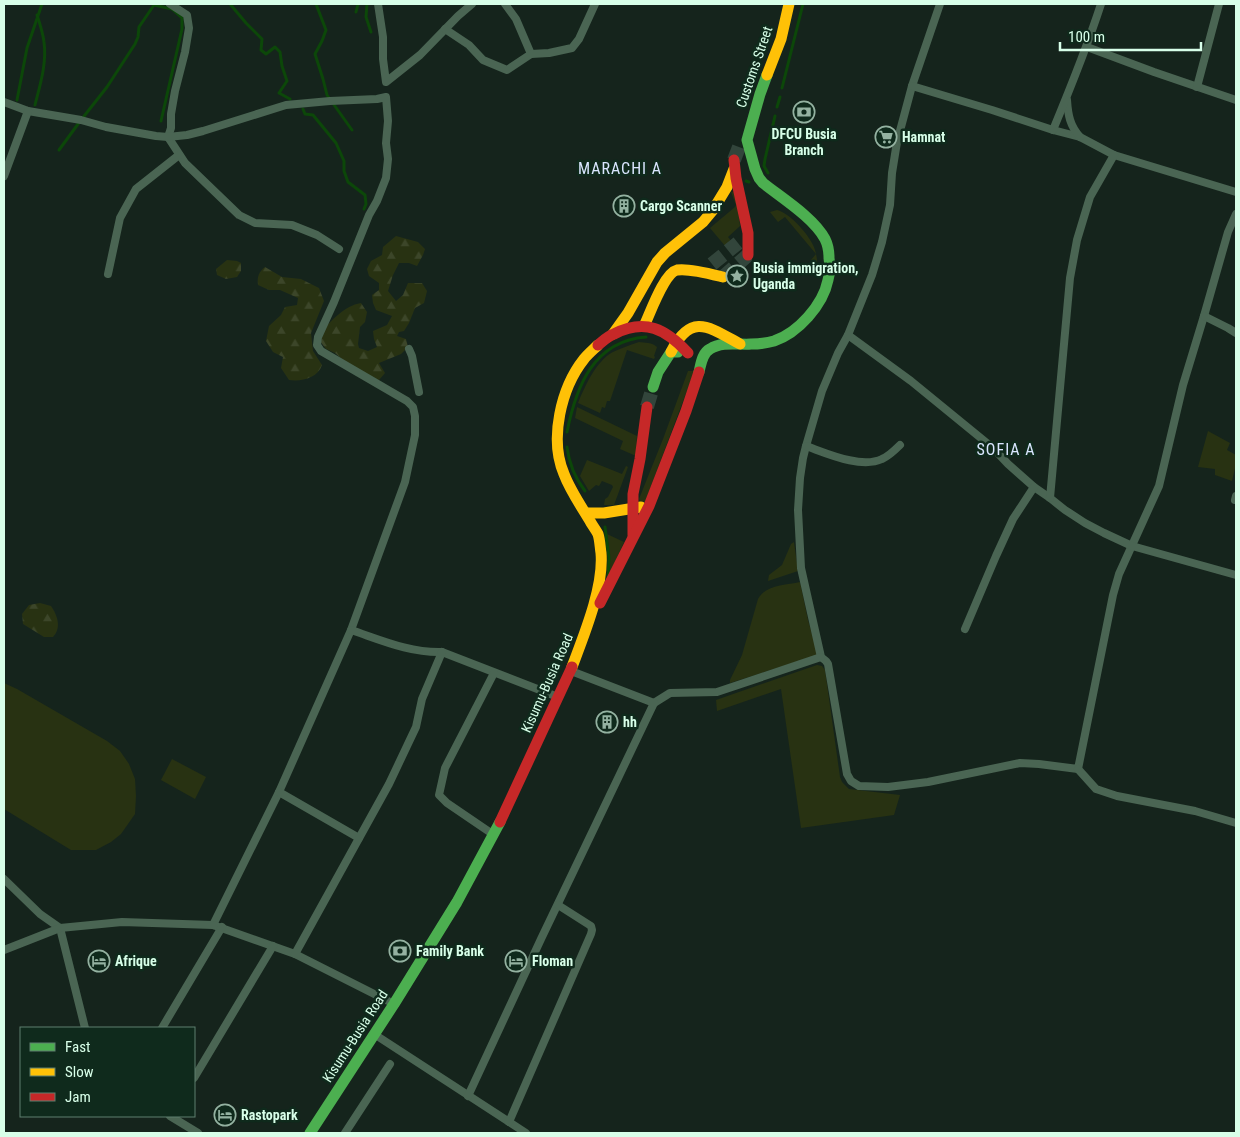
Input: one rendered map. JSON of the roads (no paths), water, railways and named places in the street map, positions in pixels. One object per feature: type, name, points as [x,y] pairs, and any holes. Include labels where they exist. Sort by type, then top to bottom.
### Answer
[{"type":"highway","name":"Customs Street","points":[[704,354],[709,349],[719,346],[758,344],[782,338],[800,326],[817,304],[828,283],[829,269],[825,240],[816,226],[759,178],[743,143],[780,39],[789,4]]},
{"type":"highway","points":[[613,334],[628,313],[657,262],[665,253],[703,222],[713,210],[727,187],[734,164],[748,233],[748,255]]},
{"type":"highway","points":[[738,243],[748,233]]},
{"type":"highway","points":[[700,272],[712,264]]},
{"type":"highway","points":[[688,353],[677,341],[664,332],[644,326],[666,278],[674,272],[679,270],[700,272],[722,277]]},
{"type":"highway","name":"Kisumu-Busia Road","points":[[310,1133],[394,1004],[457,902],[494,835],[570,670],[586,631],[600,580],[601,555],[598,535],[564,475],[558,457],[556,435],[560,412],[570,382],[584,359],[598,344],[613,334],[631,327],[644,326]]},
{"type":"highway","points":[[653,387],[658,372],[670,352],[677,341],[690,328],[699,326],[708,328],[741,344]]},
{"type":"highway","points":[[586,631],[649,506],[680,428],[704,354],[670,352]]},
{"type":"highway","points":[[633,538],[633,494],[640,460],[646,407]]},
{"type":"highway","points":[[586,513],[604,514],[649,506]]},
{"type":"street","points":[[168,137],[171,128],[171,114],[175,91],[189,28],[187,15],[170,4]]},
{"type":"street","points":[[213,925],[279,792],[351,630],[405,482],[414,435],[415,416],[413,407],[407,401],[321,351],[317,345],[369,215],[386,178],[388,121],[383,37],[378,4]]},
{"type":"street","points":[[386,82],[420,55],[472,4]]},
{"type":"street","points":[[505,4],[516,19],[531,54]]},
{"type":"street","points":[[444,30],[468,45],[483,60],[507,70],[531,54],[549,53],[572,48],[579,39],[595,4]]},
{"type":"street","points":[[940,4],[912,86],[897,142],[892,172],[890,205],[882,242],[872,275],[848,335],[822,391],[806,446],[800,478],[798,510],[801,568],[821,657],[828,664],[847,774],[851,781],[858,786],[888,787],[928,782],[1020,764],[1039,764],[1078,769],[1096,789],[1117,796],[1195,811],[1236,823]]},
{"type":"street","points":[[1053,130],[1087,47],[1101,4]]},
{"type":"street","points":[[1197,86],[1219,4]]},
{"type":"street","points":[[1087,47],[1236,100]]},
{"type":"street","points":[[912,86],[1080,137],[1114,155],[1236,192]]},
{"type":"street","points":[[4,102],[28,111],[168,137],[203,131],[286,105],[386,97]]},
{"type":"street","points":[[1067,97],[1068,114],[1073,129],[1080,137]]},
{"type":"street","points":[[4,176],[28,111]]},
{"type":"street","points":[[168,137],[185,164],[239,215],[255,223],[292,225],[317,235],[339,249]]},
{"type":"street","points":[[108,274],[120,218],[136,189],[179,154]]},
{"type":"street","points":[[1050,498],[1070,278],[1076,240],[1090,197],[1114,155]]},
{"type":"street","points":[[1078,769],[1109,608],[1119,574],[1159,486],[1183,385],[1228,232],[1236,214]]},
{"type":"street","points":[[1204,316],[1236,333]]},
{"type":"street","points":[[848,335],[911,381],[993,448],[1034,487],[1085,523],[1132,546],[1236,575]]},
{"type":"street","points":[[409,349],[419,392]]},
{"type":"street","points":[[806,446],[835,456],[862,462],[883,459],[900,445]]},
{"type":"street","points":[[964,629],[1013,519],[1034,487]]},
{"type":"street","points":[[351,630],[403,648],[442,652],[558,697]]},
{"type":"street","points":[[295,954],[389,784],[416,727],[422,699],[442,652]]},
{"type":"street","points":[[468,1096],[654,703],[670,693],[716,692],[821,657]]},
{"type":"street","points":[[570,670],[654,703]]},
{"type":"street","points":[[494,673],[445,768],[439,795],[494,835]]},
{"type":"street","points":[[279,792],[359,838]]},
{"type":"street","points":[[4,879],[40,914],[60,928],[85,1027]]},
{"type":"street","points":[[509,1122],[592,930],[591,926],[558,904]]},
{"type":"street","points":[[4,950],[60,928],[122,922],[213,925],[295,954],[394,1004]]},
{"type":"street","points":[[163,1027],[222,927]]},
{"type":"street","points":[[195,1076],[274,946]]},
{"type":"street","points":[[374,1034],[526,1133]]},
{"type":"street","points":[[345,1133],[390,1064]]},
{"type":"street","points":[[173,1117],[198,1133]]},
{"type":"waterway","points":[[17,100],[27,48],[42,4]]},
{"type":"waterway","points":[[230,4],[262,39],[261,50],[266,54],[275,47],[280,52],[287,81],[279,93],[290,99]]},
{"type":"waterway","points":[[316,4],[326,30],[315,54],[327,95],[352,130]]},
{"type":"waterway","points":[[356,12],[358,4]]},
{"type":"waterway","points":[[367,4],[366,17],[371,32]]},
{"type":"waterway","points":[[782,88],[803,4]]},
{"type":"waterway","points":[[59,150],[107,87],[135,44],[139,27],[154,5],[172,9],[182,18],[182,29],[161,121]]},
{"type":"waterway","points":[[35,105],[45,58],[44,39],[37,15]]},
{"type":"waterway","points":[[777,107],[780,97]]},
{"type":"waterway","points":[[303,109],[305,114],[313,115],[336,143],[344,161],[344,171],[348,182],[365,195],[366,204],[364,209]]},
{"type":"waterway","points":[[768,173],[764,166],[775,116]]},
{"type":"waterway","points":[[567,432],[576,399],[590,369],[600,357],[613,347],[628,340],[646,337]]},
{"type":"waterway","points":[[567,447],[573,470],[585,491]]},
{"type":"waterway","points":[[605,527],[609,558],[608,576]]},
{"type":"tunnel","points":[[734,160],[739,147]]},
{"type":"tunnel","points":[[712,264],[738,243]]},
{"type":"tunnel","points":[[723,277],[748,255]]},
{"type":"tunnel","points":[[647,407],[653,387]]},
{"type":"place","name":"DFCU Busia Branch","points":[[804,112]]},
{"type":"place","name":"Hamnat","points":[[886,137]]},
{"type":"place","name":"Cargo Scanner","points":[[624,206]]},
{"type":"place","name":"Busia immigration, Uganda","points":[[737,276]]},
{"type":"place","name":"hh","points":[[607,722]]},
{"type":"place","name":"Family Bank","points":[[400,951]]},
{"type":"place","name":"Afrique","points":[[99,961]]},
{"type":"place","name":"Floman","points":[[516,961]]},
{"type":"place","name":"Rastopark","points":[[225,1115]]},
{"type":"district","name":"MARACHI A","points":[[620,168]]},
{"type":"district","name":"SOFIA A","points":[[1006,449]]}]
